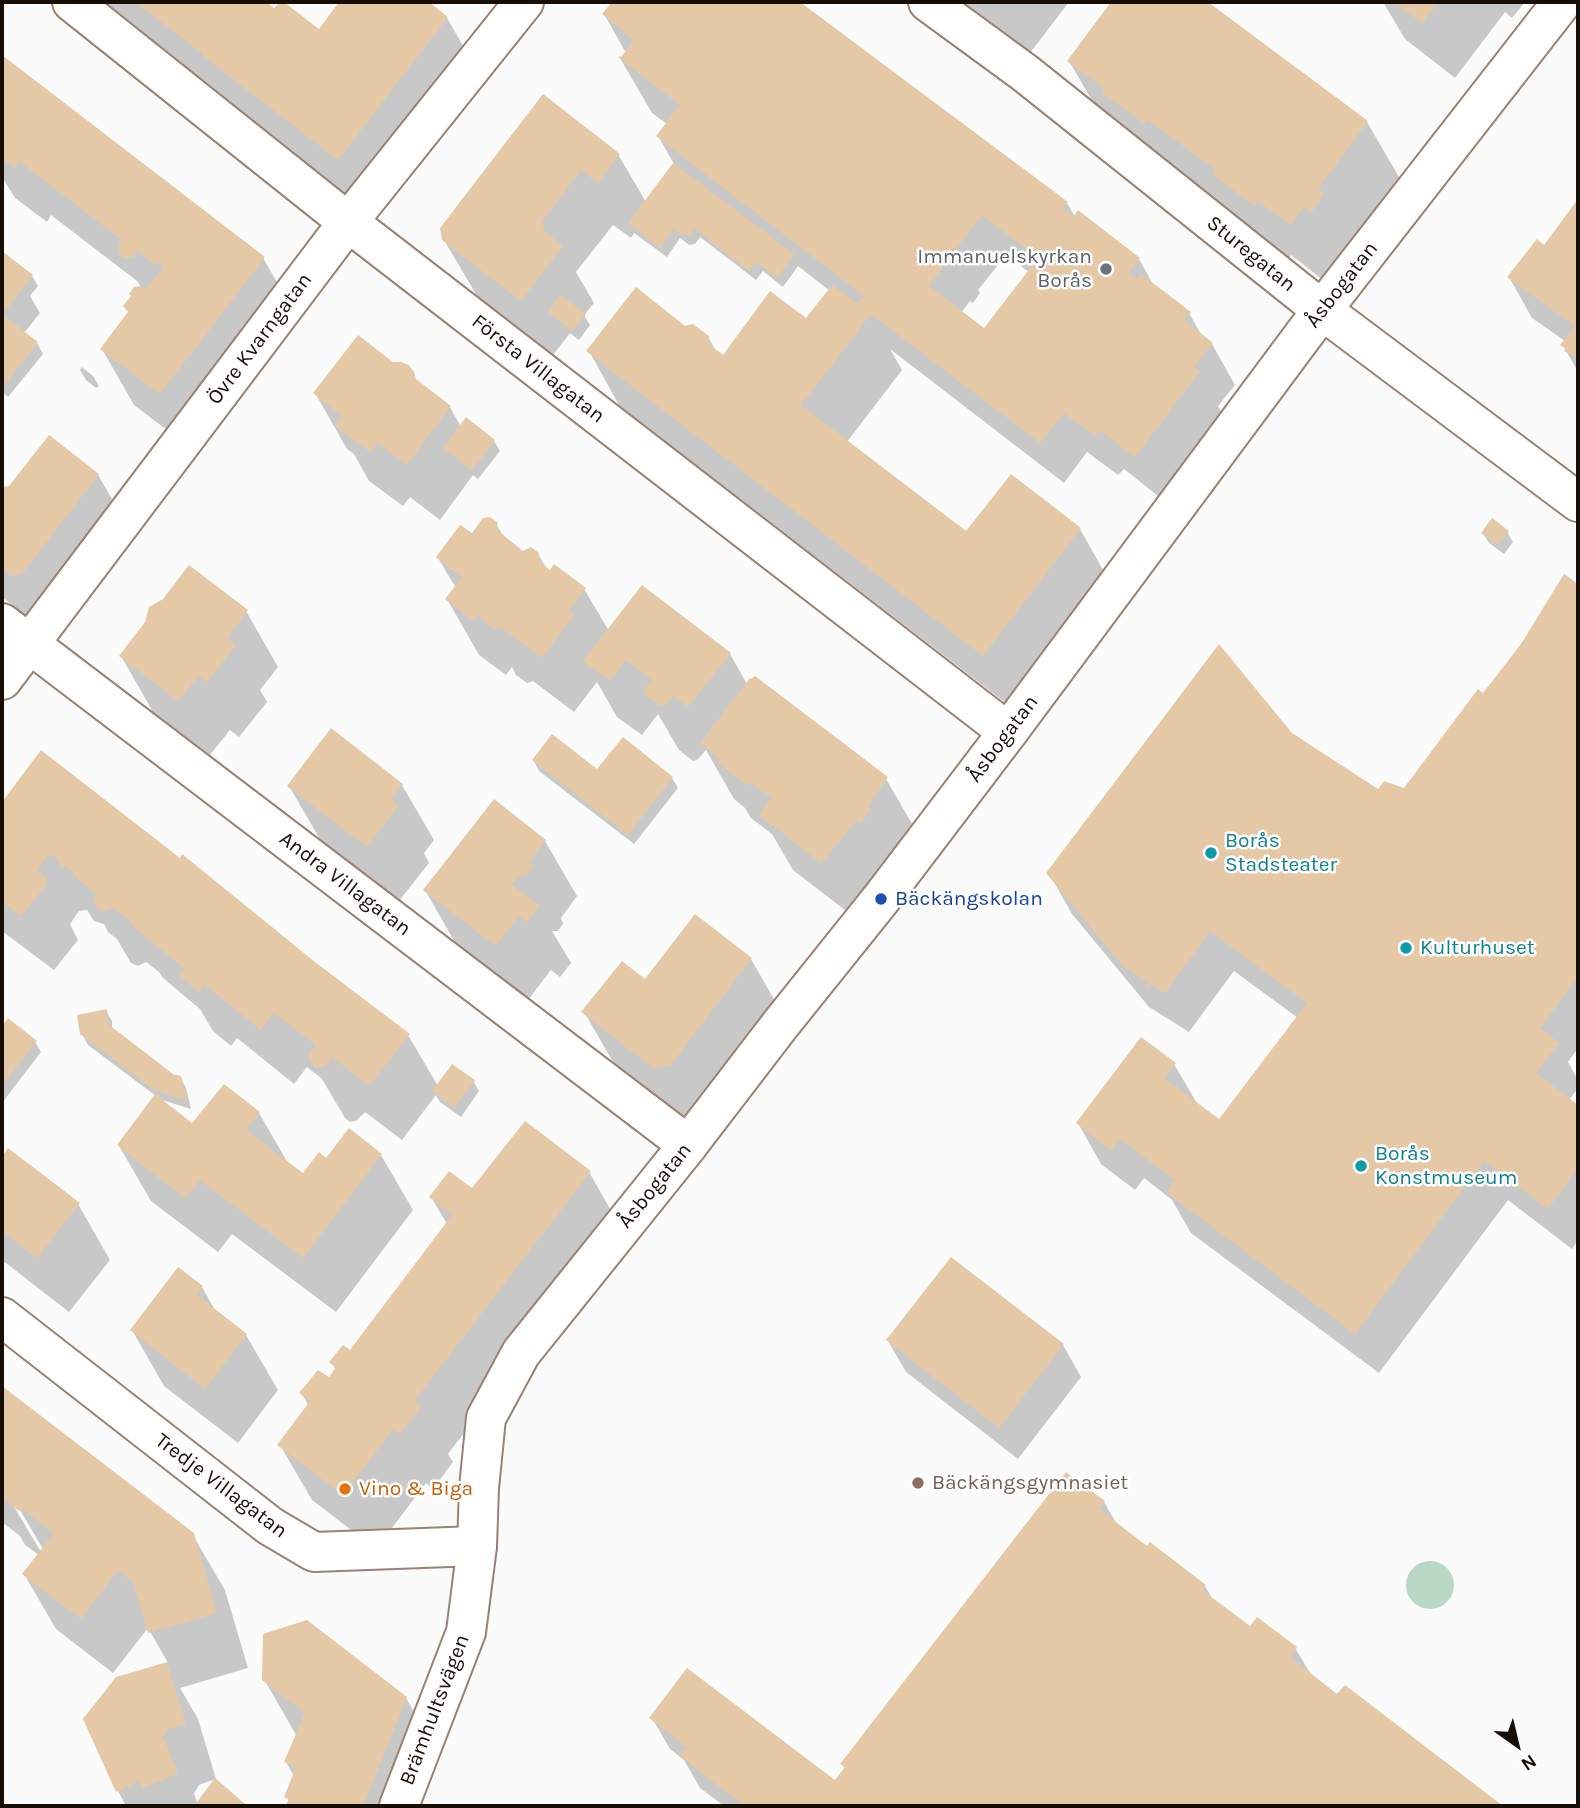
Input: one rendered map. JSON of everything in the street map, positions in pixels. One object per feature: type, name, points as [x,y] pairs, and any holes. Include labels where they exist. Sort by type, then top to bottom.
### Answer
[{"type":"street","name":"Första Villagatan","points":[[72,2],[348,222],[1008,732]]},
{"type":"street","name":"Övre Kvarngatan","points":[[2,680],[15,633],[524,2]]},
{"type":"street","name":"Sturegatan","points":[[928,2],[1024,73],[1322,310],[1578,502]]},
{"type":"street","name":"Åsbogatan","points":[[479,1488],[486,1418],[521,1353],[881,898],[1322,310],[1562,2]]},
{"type":"street","name":"Andra Villagatan","points":[[15,633],[688,1145]]},
{"type":"street","name":"Tredje Villagatan","points":[[2,1317],[270,1526],[314,1552],[477,1546]]},
{"type":"street","name":"Brämhultsvägen","points":[[399,1806],[466,1632],[477,1546],[479,1488]]},
{"type":"green space","points":[[1430,1561],[1439,1562],[1447,1568],[1453,1576],[1453,1594],[1447,1602],[1439,1608],[1430,1609],[1421,1608],[1413,1602],[1407,1594],[1406,1585],[1407,1576],[1413,1568],[1421,1562]]},
{"type":"building","points":[[135,2],[266,2],[274,8],[284,2],[319,29],[339,2],[429,2],[448,17],[338,160]]},
{"type":"building","points":[[612,2],[800,2],[1068,202],[1063,209],[1073,217],[1078,210],[1140,258],[1129,273],[1137,279],[1141,274],[1191,312],[1184,320],[1213,343],[1194,367],[1200,371],[1135,457],[1100,430],[1095,436],[1064,413],[1040,443],[871,314],[801,405],[966,531],[1011,474],[1081,528],[983,656],[586,351],[636,287],[685,326],[693,324],[709,336],[709,344],[723,355],[770,291],[806,318],[832,285],[858,304],[864,296],[656,136],[680,105],[618,57],[622,56],[634,40],[602,14]],"holes":[[[982,215],[1038,258],[984,328],[929,286],[946,262],[949,264],[958,251],[956,249]]]},
{"type":"building","points":[[1111,2],[1208,2],[1368,121],[1318,189],[1324,194],[1311,213],[1304,207],[1291,225],[1258,201],[1255,206],[1213,175],[1216,170],[1148,120],[1145,124],[1102,93],[1104,88],[1067,61]]},
{"type":"building","points":[[1394,2],[1439,2],[1422,23]]},
{"type":"building","points":[[2,55],[265,257],[160,394],[100,349],[128,312],[123,306],[131,296],[129,294],[134,287],[140,286],[145,290],[162,270],[161,263],[154,264],[137,251],[134,257],[124,258],[119,253],[122,240],[19,161],[14,168],[2,158]]},
{"type":"building","points":[[543,94],[620,154],[598,183],[581,170],[542,221],[544,231],[563,246],[521,301],[442,240],[440,228]]},
{"type":"building","points":[[673,163],[794,254],[777,278],[756,262],[749,271],[694,228],[690,235],[682,235],[674,229],[660,248],[628,223]]},
{"type":"building","points":[[1578,199],[1578,358],[1564,351],[1566,349],[1560,345],[1575,326],[1507,277],[1537,239],[1544,245]]},
{"type":"building","points":[[2,251],[33,275],[2,315]]},
{"type":"building","points":[[560,295],[586,314],[572,331],[548,312]]},
{"type":"building","points":[[5,317],[38,342],[2,388],[2,321]]},
{"type":"building","points":[[358,335],[393,362],[409,365],[416,379],[451,406],[407,465],[378,443],[370,452],[335,426],[342,416],[313,393]]},
{"type":"building","points":[[466,417],[495,440],[472,470],[443,448]]},
{"type":"building","points":[[49,435],[99,474],[22,574],[11,576],[2,568],[2,487],[9,486]]},
{"type":"building","points":[[490,517],[497,522],[498,531],[523,551],[531,547],[539,553],[540,562],[550,570],[554,564],[586,588],[569,610],[574,615],[542,658],[500,627],[494,629],[482,620],[479,614],[474,621],[445,599],[462,577],[436,557],[460,525],[472,533],[483,518]]},
{"type":"building","points":[[1492,518],[1509,531],[1498,545],[1481,533]]},
{"type":"building","points":[[189,565],[248,610],[227,638],[236,645],[207,682],[198,676],[178,701],[119,656],[145,622],[149,607],[163,599]]},
{"type":"building","name":"Kulturhuset","points":[[1564,574],[1578,584],[1578,977],[1540,1028],[1559,1043],[1536,1073],[1578,1105],[1578,1168],[1548,1209],[1484,1161],[1355,1334],[1166,1192],[1175,1180],[1120,1139],[1111,1151],[1076,1123],[1141,1037],[1176,1063],[1164,1078],[1219,1119],[1307,1003],[1210,931],[1165,993],[1150,984],[1147,988],[1145,987],[1148,982],[1124,967],[1046,873],[1219,644],[1292,733],[1378,789],[1384,781],[1404,788],[1478,689],[1483,693],[1521,644]]},
{"type":"building","points":[[642,585],[731,653],[688,707],[673,696],[665,705],[660,706],[645,695],[644,690],[652,680],[626,660],[610,681],[583,661]]},
{"type":"building","points":[[755,676],[888,777],[868,806],[871,809],[861,823],[857,820],[821,863],[759,815],[772,798],[751,783],[748,786],[717,762],[720,759],[700,743],[750,678]]},
{"type":"building","points":[[331,728],[403,784],[391,799],[398,806],[367,847],[287,786]]},
{"type":"building","points":[[552,734],[597,769],[623,737],[673,777],[628,835],[532,760]]},
{"type":"building","points":[[41,750],[180,858],[182,854],[315,962],[410,1034],[369,1086],[332,1057],[325,1066],[317,1068],[309,1055],[316,1045],[274,1013],[261,1030],[204,984],[198,992],[179,975],[184,968],[129,923],[131,921],[113,908],[105,911],[97,908],[95,893],[74,876],[73,870],[60,865],[55,855],[47,856],[37,870],[46,878],[47,884],[21,916],[2,901],[2,802]]},
{"type":"building","points":[[494,799],[546,840],[530,861],[533,867],[526,876],[519,876],[512,885],[540,906],[527,922],[519,916],[496,946],[423,890]]},
{"type":"building","points":[[695,914],[752,958],[670,1066],[653,1068],[581,1012],[622,961],[645,979]]},
{"type":"building","points":[[107,1009],[108,1024],[173,1074],[181,1076],[187,1100],[154,1090],[80,1034],[77,1015]]},
{"type":"building","points":[[8,1018],[37,1041],[2,1085],[2,1026]]},
{"type":"building","points":[[452,1064],[475,1080],[454,1108],[432,1091]]},
{"type":"building","points":[[224,1084],[260,1112],[246,1130],[303,1173],[319,1152],[326,1158],[349,1128],[382,1154],[303,1258],[200,1180],[185,1198],[117,1145],[155,1094],[192,1123]]},
{"type":"building","points":[[525,1121],[591,1171],[415,1400],[422,1406],[400,1434],[393,1429],[343,1495],[277,1445],[310,1401],[299,1393],[318,1370],[329,1377],[336,1367],[329,1362],[343,1345],[350,1350],[452,1215],[429,1197],[449,1171],[472,1188]]},
{"type":"building","points":[[8,1148],[80,1203],[37,1258],[2,1231],[2,1157]]},
{"type":"building","points":[[951,1257],[1064,1344],[999,1428],[886,1340]]},
{"type":"building","points":[[178,1267],[203,1286],[197,1295],[247,1334],[205,1389],[130,1330]]},
{"type":"building","points":[[2,1386],[194,1533],[217,1613],[148,1633],[133,1582],[118,1570],[81,1619],[22,1574],[54,1533],[2,1498]]},
{"type":"building","points":[[1066,1472],[1105,1501],[1099,1509],[1147,1546],[1150,1542],[1206,1585],[1202,1590],[1250,1626],[1257,1617],[1297,1647],[1290,1657],[1337,1694],[1345,1685],[1503,1806],[745,1806],[679,1756],[687,1747],[649,1718],[687,1668],[835,1780],[845,1767],[840,1764]]},
{"type":"building","points":[[307,1620],[407,1697],[363,1806],[286,1806],[289,1799],[284,1797],[296,1767],[284,1762],[305,1713],[262,1680],[263,1634]]},
{"type":"building","points":[[167,1662],[186,1724],[167,1729],[163,1737],[178,1773],[142,1789],[140,1781],[116,1792],[83,1719],[116,1677]]},
{"type":"building","points":[[215,1778],[244,1803],[251,1806],[194,1806]]},
{"type":"place","name":"Immanuelskyrkan Borås","points":[[1106,269]]},
{"type":"place","name":"Borås Stadsteater","points":[[1211,853]]},
{"type":"place","name":"Bäckängskolan","points":[[881,899]]},
{"type":"place","name":"Kulturhuset","points":[[1406,948]]},
{"type":"place","name":"Borås Konstmuseum","points":[[1361,1166]]},
{"type":"place","name":"Bäckängsgymnasiet","points":[[918,1483]]},
{"type":"place","name":"Vino & Biga","points":[[345,1489]]}]
